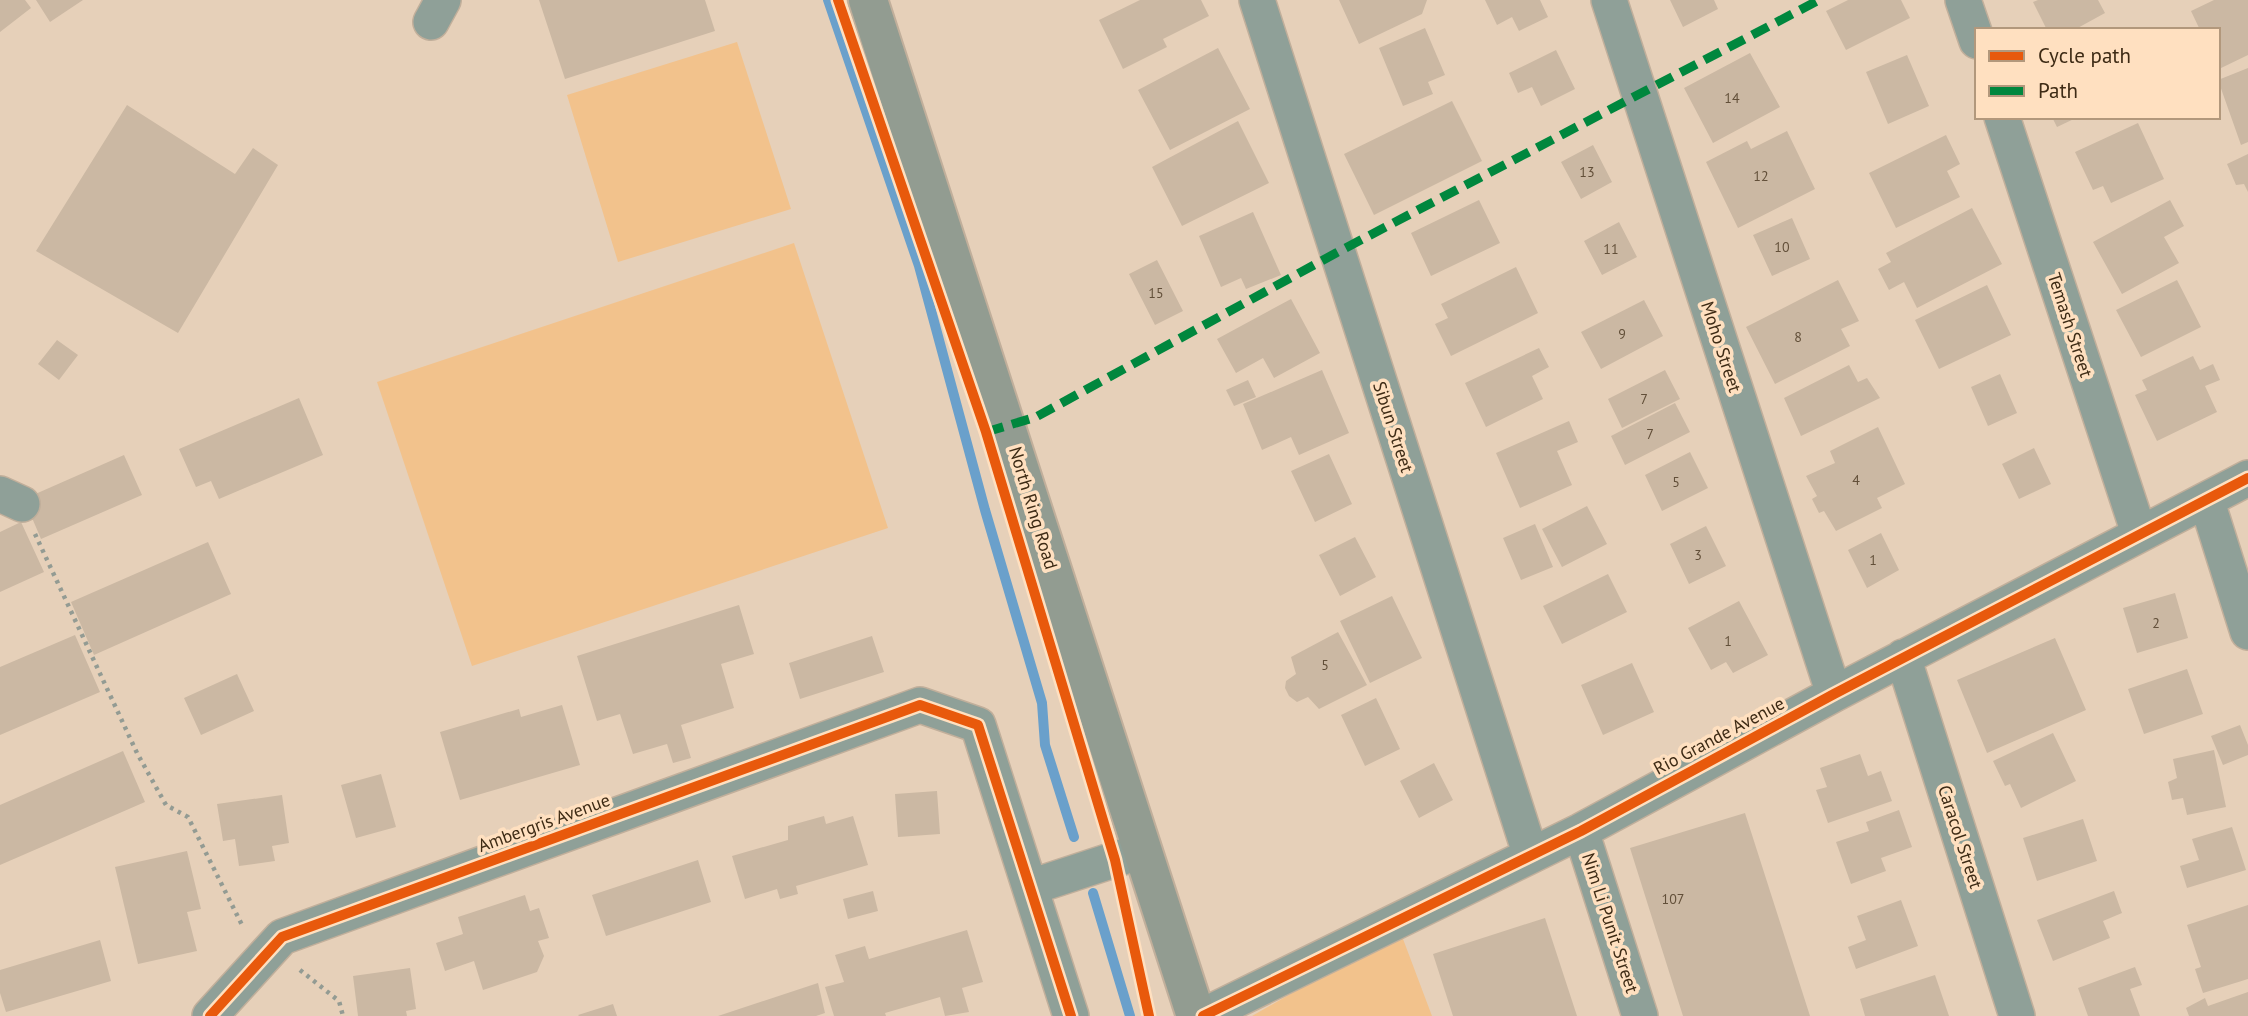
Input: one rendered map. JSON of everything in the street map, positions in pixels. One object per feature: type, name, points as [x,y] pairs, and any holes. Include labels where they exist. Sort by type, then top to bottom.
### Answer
[{"type":"main road","name":"North Ring Road","points":[[868,0],[1196,1016]]},
{"type":"street","name":"Sibun Street","points":[[1257,0],[1530,853]]},
{"type":"street","name":"Moho Street","points":[[1609,0],[1834,694]]},
{"type":"street","points":[[1963,0],[1975,35]]},
{"type":"street","name":"Temash Street","points":[[2003,119],[2139,533]]},
{"type":"street","name":"Rio Grande Avenue","points":[[1203,1016],[1530,853],[1581,831],[1903,657],[2139,533],[2207,502],[2248,478]]},
{"type":"street","points":[[2207,502],[2248,632]]},
{"type":"street","name":"Caracol Street","points":[[1903,657],[2017,1016]]},
{"type":"street","name":"Ambergris Avenue","points":[[210,1016],[282,937],[919,705],[978,725],[1031,887]]},
{"type":"street","name":"Nim Li Punit Street","points":[[1581,831],[1640,1016]]},
{"type":"street","points":[[1063,1014],[1031,887],[1141,852]]},
{"type":"path","points":[[11,499],[137,753],[166,806],[188,817],[247,933],[272,948],[339,1001],[343,1016]]},
{"type":"shaded area","points":[[737,42],[791,209],[618,262],[567,95]]},
{"type":"shaded area","points":[[794,243],[888,528],[472,666],[377,382]]},
{"type":"shaded area","points":[[1400,931],[1432,1016],[1252,1016]]},
{"type":"building","points":[[0,0],[25,0],[31,8],[0,32]]},
{"type":"building","points":[[36,0],[83,0],[50,22]]},
{"type":"building","points":[[539,0],[705,0],[715,31],[565,79]]},
{"type":"building","points":[[1140,0],[1201,0],[1209,16],[1163,39],[1167,47],[1123,69],[1099,20]]},
{"type":"building","points":[[1339,0],[1427,0],[1422,14],[1359,44]]},
{"type":"building","points":[[1485,0],[1540,0],[1548,17],[1519,31],[1512,17],[1497,25]]},
{"type":"building","points":[[1670,0],[1714,0],[1718,9],[1683,27]]},
{"type":"building","points":[[1848,0],[1901,0],[1910,18],[1846,50],[1826,11]]},
{"type":"building","points":[[2098,0],[2105,13],[2078,28],[2046,28],[2033,2]]},
{"type":"building","points":[[2214,0],[2248,0],[2248,55],[2220,69],[2220,28],[2199,28],[2191,11]]},
{"type":"building","points":[[1425,28],[1445,75],[1428,82],[1433,94],[1403,106],[1379,48]]},
{"type":"building","points":[[1218,48],[1250,109],[1170,150],[1138,90]]},
{"type":"building","points":[[1556,50],[1575,89],[1541,106],[1532,87],[1518,93],[1509,73]]},
{"type":"building","points":[[1750,53],[1780,107],[1713,143],[1684,88]]},
{"type":"building","points":[[1907,55],[1929,106],[1888,124],[1866,72]]},
{"type":"building","points":[[2248,68],[2248,142],[2241,145],[2220,86],[2220,79]]},
{"type":"building","points":[[1452,101],[1482,161],[1374,215],[1344,154]]},
{"type":"building","points":[[127,105],[235,174],[253,148],[278,165],[178,333],[36,251]]},
{"type":"building","points":[[2053,119],[2074,119],[2057,127]]},
{"type":"building","points":[[1238,121],[1269,183],[1182,226],[1152,167]]},
{"type":"building","points":[[2138,123],[2164,179],[2111,203],[2103,186],[2093,190],[2075,152]]},
{"type":"building","points":[[1787,131],[1815,189],[1738,228],[1706,162],[1747,141],[1751,149]]},
{"type":"building","points":[[1946,135],[1960,164],[1947,171],[1960,197],[1896,228],[1869,173]]},
{"type":"building","points":[[1593,145],[1612,182],[1581,199],[1561,162]]},
{"type":"building","points":[[2248,154],[2248,192],[2244,184],[2236,185],[2227,164]]},
{"type":"building","points":[[1479,200],[1500,243],[1431,276],[1411,233]]},
{"type":"building","points":[[2170,200],[2184,226],[2164,237],[2179,263],[2122,294],[2093,242]]},
{"type":"building","points":[[1972,208],[2002,264],[1917,308],[1904,282],[1889,290],[1878,269],[1891,262],[1886,253]]},
{"type":"building","points":[[1253,212],[1281,275],[1246,289],[1241,278],[1221,287],[1199,236]]},
{"type":"building","points":[[1792,218],[1810,259],[1772,276],[1753,235]]},
{"type":"building","points":[[1619,222],[1637,257],[1602,275],[1584,241]]},
{"type":"building","points":[[1157,260],[1183,311],[1155,325],[1129,274]]},
{"type":"building","points":[[1516,267],[1538,313],[1451,356],[1435,324],[1448,318],[1441,304]]},
{"type":"building","points":[[1838,280],[1859,321],[1841,329],[1850,346],[1775,384],[1746,327]]},
{"type":"building","points":[[2177,280],[2201,327],[2141,357],[2116,310]]},
{"type":"building","points":[[1987,285],[2011,335],[1939,369],[1915,320]]},
{"type":"building","points":[[1291,299],[1320,353],[1274,378],[1263,358],[1236,373],[1217,339]]},
{"type":"building","points":[[1644,300],[1663,336],[1601,369],[1581,332]]},
{"type":"building","points":[[57,340],[78,355],[59,380],[38,364]]},
{"type":"building","points":[[1539,348],[1549,367],[1532,376],[1543,399],[1486,427],[1465,383]]},
{"type":"building","points":[[2193,356],[2200,370],[2213,364],[2220,380],[2205,386],[2217,412],[2157,441],[2135,395],[2147,390],[2142,380]]},
{"type":"building","points":[[1849,365],[1858,382],[1867,378],[1880,398],[1801,436],[1784,398]]},
{"type":"building","points":[[1322,370],[1349,433],[1299,455],[1291,437],[1262,450],[1243,404]]},
{"type":"building","points":[[1665,370],[1680,399],[1622,428],[1608,399]]},
{"type":"building","points":[[2000,374],[2017,413],[1988,426],[1971,387]]},
{"type":"building","points":[[1248,380],[1256,397],[1234,406],[1226,390]]},
{"type":"building","points":[[299,398],[323,455],[219,499],[211,481],[196,487],[179,449]]},
{"type":"building","points":[[1675,403],[1690,432],[1625,465],[1611,436]]},
{"type":"building","points":[[1569,421],[1578,442],[1557,451],[1572,485],[1520,508],[1496,453]]},
{"type":"building","points":[[1878,427],[1905,484],[1877,498],[1882,508],[1836,531],[1824,511],[1819,513],[1812,499],[1817,496],[1806,476],[1835,463],[1830,451]]},
{"type":"building","points":[[2034,448],[2051,484],[2019,499],[2002,464]]},
{"type":"building","points":[[1690,452],[1708,488],[1662,511],[1645,475]]},
{"type":"building","points":[[1329,454],[1352,504],[1315,522],[1291,471]]},
{"type":"building","points":[[124,455],[142,495],[41,539],[24,499]]},
{"type":"building","points":[[1587,506],[1607,544],[1562,567],[1542,529]]},
{"type":"building","points":[[21,522],[44,572],[0,592],[0,532]]},
{"type":"building","points":[[1535,524],[1553,567],[1521,580],[1503,538]]},
{"type":"building","points":[[1706,526],[1726,566],[1689,584],[1670,544]]},
{"type":"building","points":[[1881,533],[1899,570],[1867,588],[1848,550]]},
{"type":"building","points":[[1355,537],[1376,577],[1340,596],[1319,555]]},
{"type":"building","points":[[208,542],[231,594],[94,655],[71,602]]},
{"type":"building","points":[[1608,574],[1627,612],[1562,644],[1543,606]]},
{"type":"building","points":[[2175,593],[2188,638],[2137,653],[2123,608]]},
{"type":"building","points":[[1392,596],[1422,658],[1370,683],[1340,621]]},
{"type":"building","points":[[1739,601],[1768,655],[1733,673],[1726,662],[1711,670],[1688,628]]},
{"type":"building","points":[[739,605],[754,654],[721,664],[734,708],[681,725],[691,758],[673,763],[667,744],[633,754],[620,714],[597,721],[577,656]]},
{"type":"building","points":[[1338,632],[1367,685],[1319,709],[1308,697],[1297,702],[1289,696],[1285,688],[1286,681],[1296,674],[1291,657]]},
{"type":"building","points":[[75,635],[100,692],[0,735],[0,667]]},
{"type":"building","points":[[872,636],[884,672],[800,699],[789,663]]},
{"type":"building","points":[[2055,638],[2086,710],[1987,753],[1957,680]]},
{"type":"building","points":[[1632,663],[1654,712],[1603,735],[1581,685]]},
{"type":"building","points":[[2187,669],[2203,714],[2144,734],[2128,689]]},
{"type":"building","points":[[237,674],[254,711],[201,735],[184,698]]},
{"type":"building","points":[[1376,698],[1400,749],[1365,766],[1341,715]]},
{"type":"building","points":[[562,705],[580,765],[460,800],[440,732],[519,709],[521,717]]},
{"type":"building","points":[[2240,725],[2248,745],[2248,755],[2223,765],[2211,736]]},
{"type":"building","points":[[2053,733],[2076,781],[2021,808],[2010,784],[2005,786],[1993,761]]},
{"type":"building","points":[[2214,750],[2226,807],[2187,815],[2183,798],[2172,800],[2168,782],[2177,778],[2173,759]]},
{"type":"building","points":[[123,751],[145,802],[0,865],[0,805]]},
{"type":"building","points":[[1860,754],[1868,776],[1881,771],[1892,801],[1828,823],[1816,790],[1827,787],[1820,768]]},
{"type":"building","points":[[1434,763],[1453,800],[1419,818],[1400,781]]},
{"type":"building","points":[[381,774],[396,827],[356,838],[341,785]]},
{"type":"building","points":[[937,791],[940,834],[898,837],[895,794]]},
{"type":"building","points":[[282,795],[289,843],[272,846],[275,861],[239,866],[235,839],[223,841],[217,804]]},
{"type":"building","points":[[1899,810],[1912,847],[1881,858],[1886,871],[1851,884],[1836,842],[1869,831],[1866,822]]},
{"type":"building","points":[[1745,813],[1810,1016],[1683,1016],[1630,848]]},
{"type":"building","points":[[824,816],[826,824],[853,816],[868,865],[796,886],[798,894],[780,899],[777,889],[745,899],[732,856],[788,840],[788,826]]},
{"type":"building","points":[[2083,819],[2097,861],[2037,881],[2023,838]]},
{"type":"building","points":[[2232,827],[2246,870],[2187,888],[2180,866],[2199,860],[2192,839]]},
{"type":"building","points":[[187,851],[201,909],[187,912],[197,951],[138,964],[115,867]]},
{"type":"building","points":[[698,860],[711,902],[606,936],[592,895]]},
{"type":"building","points":[[873,891],[878,911],[848,919],[843,899]]},
{"type":"building","points":[[2114,891],[2122,913],[2103,921],[2110,938],[2053,961],[2037,920]]},
{"type":"building","points":[[525,895],[530,911],[539,908],[549,938],[538,941],[544,956],[537,972],[483,990],[474,961],[445,971],[436,943],[463,934],[458,917]]},
{"type":"building","points":[[1901,900],[1918,946],[1856,969],[1848,947],[1866,940],[1857,916]]},
{"type":"building","points":[[2248,905],[2248,979],[2203,993],[2195,969],[2201,967],[2187,925]]},
{"type":"building","points":[[1545,918],[1577,1016],[1453,1016],[1433,954]]},
{"type":"building","points":[[967,930],[983,982],[962,988],[969,1012],[945,1016],[940,997],[885,1013],[886,1016],[834,1016],[825,987],[844,982],[835,955],[865,946],[869,959]]},
{"type":"building","points":[[100,940],[111,981],[6,1012],[0,993],[0,970]]},
{"type":"building","points":[[2135,967],[2142,985],[2130,989],[2140,1016],[2088,1016],[2078,988]]},
{"type":"building","points":[[410,968],[416,1009],[406,1011],[407,1016],[358,1016],[353,976]]},
{"type":"building","points":[[1935,975],[1949,1016],[1865,1016],[1860,999]]},
{"type":"building","points":[[818,983],[825,1013],[816,1016],[718,1016]]},
{"type":"building","points":[[2248,992],[2248,1016],[2189,1016],[2186,1008],[2205,998],[2208,1006]]},
{"type":"building","points":[[613,1004],[617,1016],[578,1015]]},
{"type":"waterway","points":[[828,0],[919,266],[985,510],[1042,703],[1045,745],[1074,837]]},
{"type":"waterway","points":[[1093,893],[1130,1016]]},
{"type":"marked path","points":[[986,432],[1036,417],[1336,253],[1819,0]]},
{"type":"cycle path","points":[[838,0],[986,432],[1115,860],[1149,1016]]},
{"type":"cycle path","points":[[1203,1016],[1581,831],[1834,694],[2248,478]]},
{"type":"cycle path","points":[[210,1016],[282,937],[920,705],[978,725],[1071,1016]]}]
